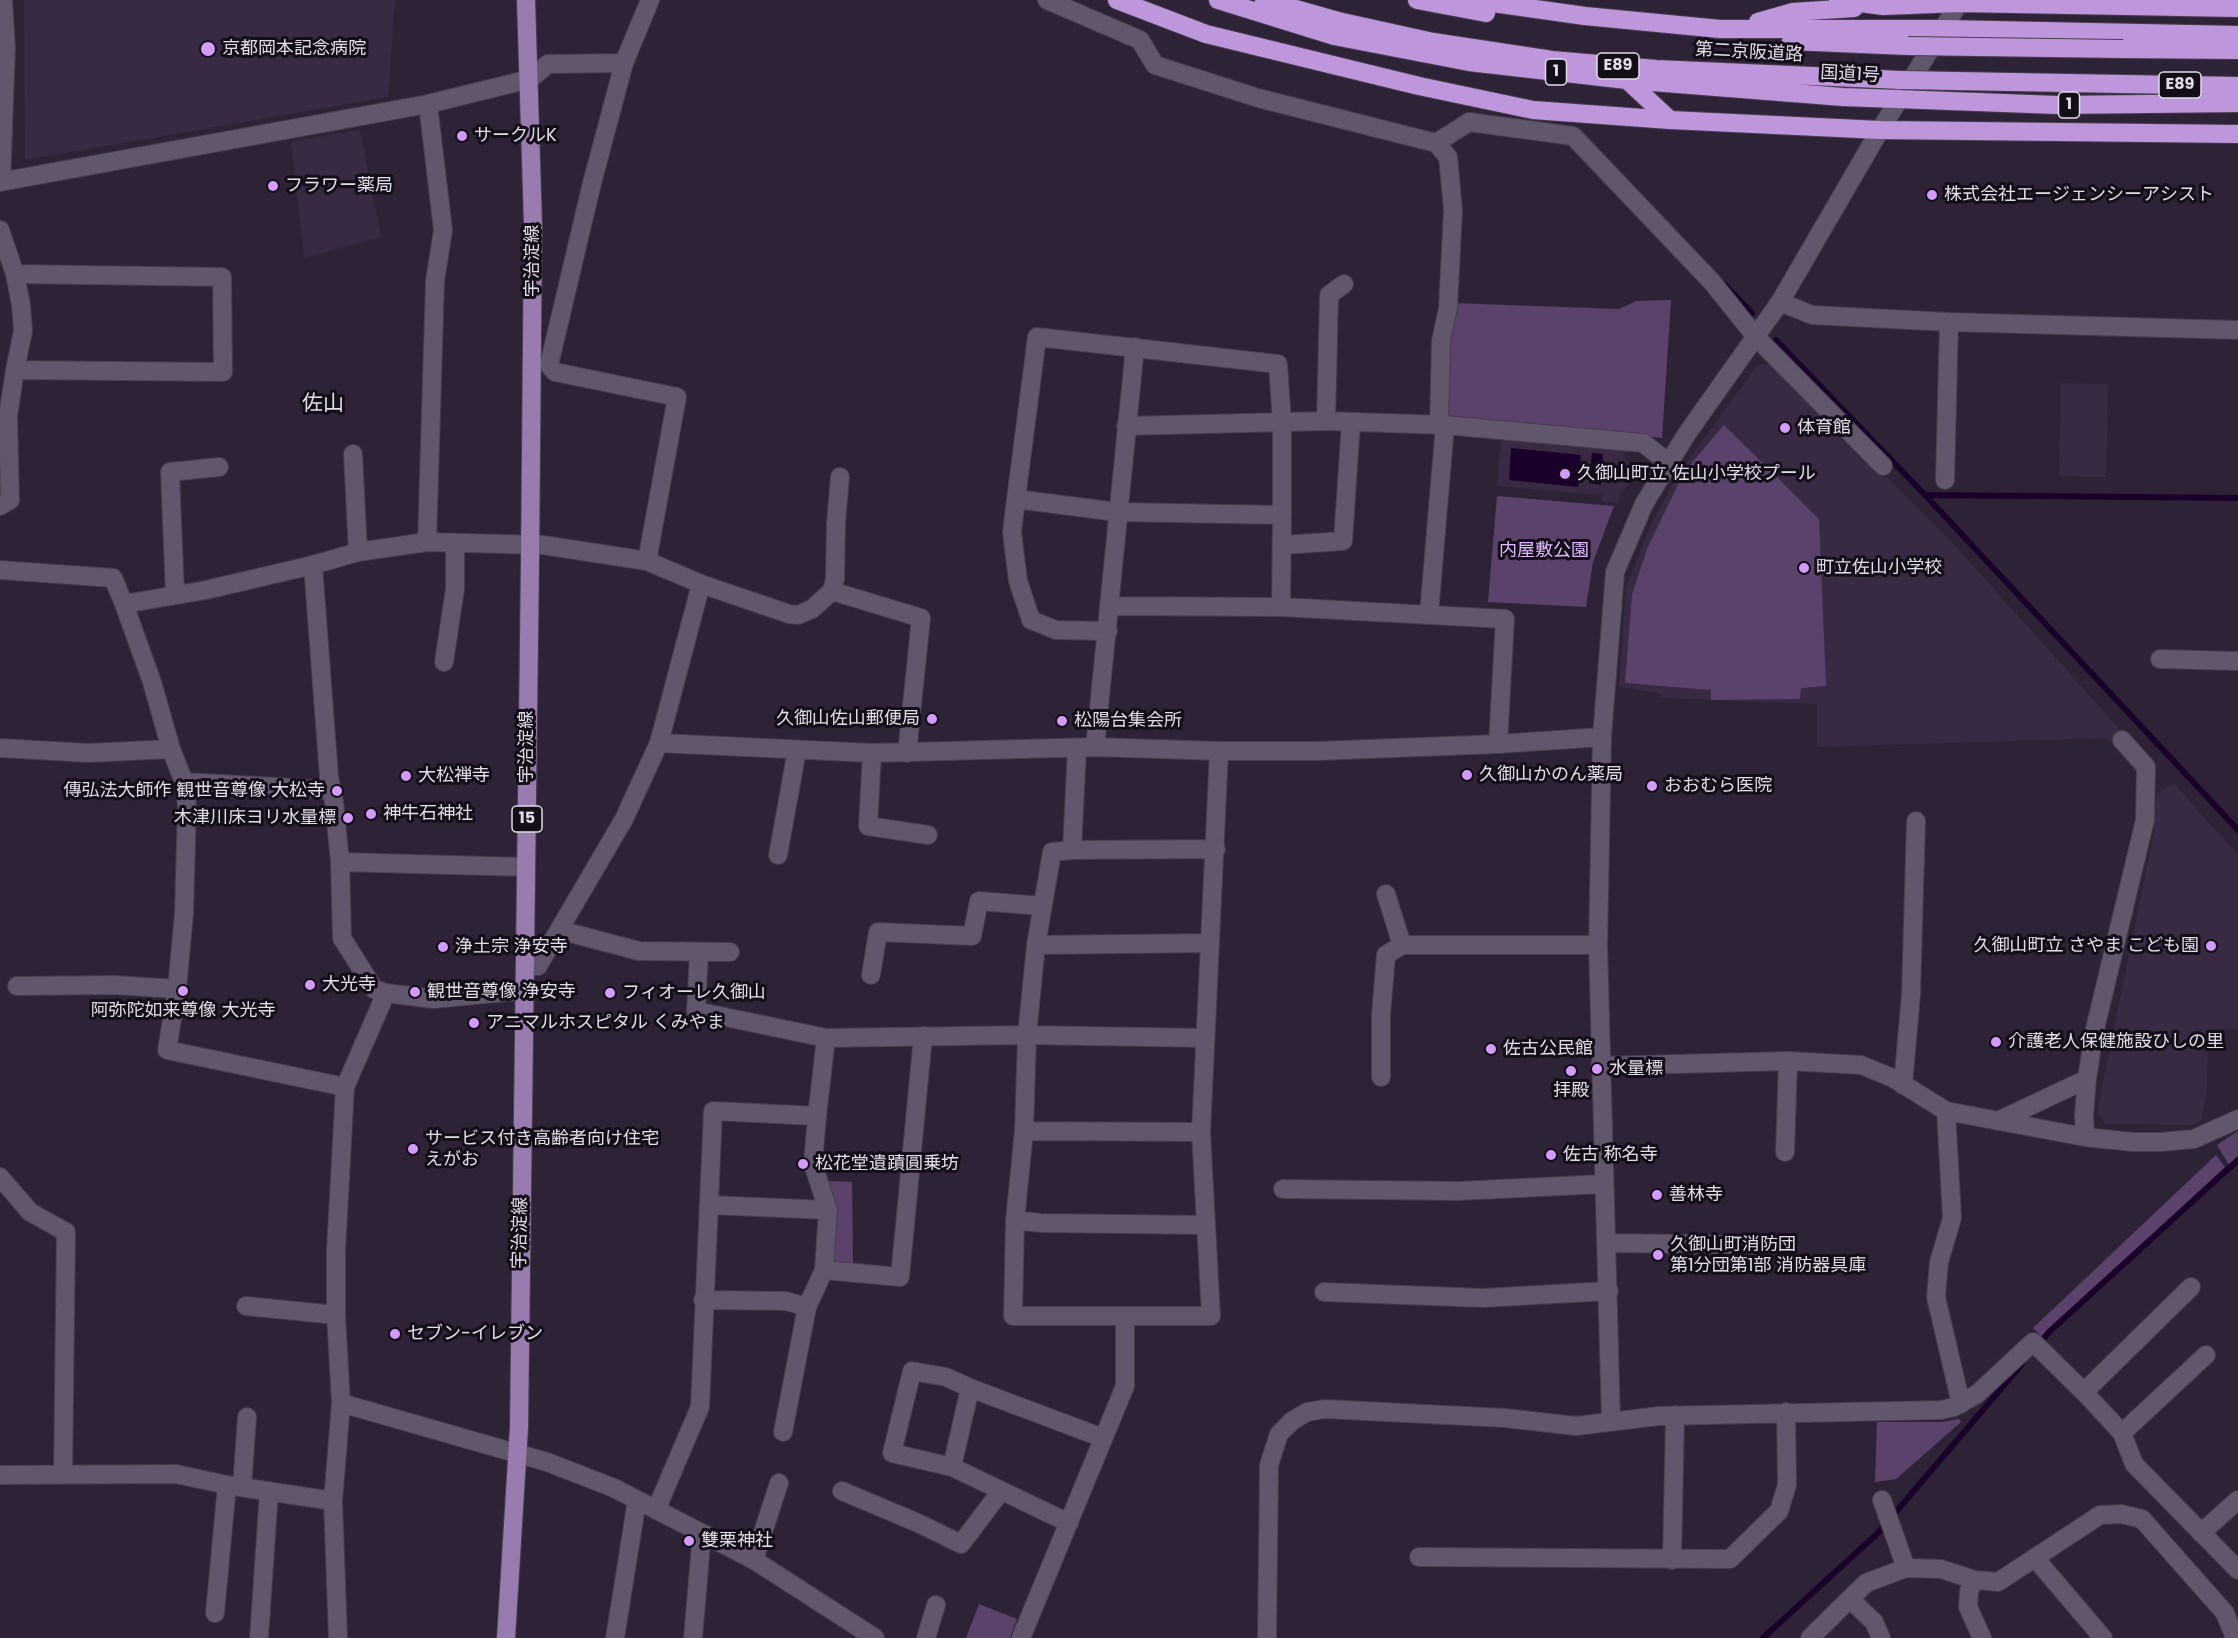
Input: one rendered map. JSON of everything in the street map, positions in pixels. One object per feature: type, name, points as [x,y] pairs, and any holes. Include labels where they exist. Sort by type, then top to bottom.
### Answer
[{"type":"highway","points":[[1117,0],[1206,34],[1419,86],[1533,110],[1670,120],[1880,130],[2238,134]]},
{"type":"highway","name":"国道1号","points":[[1218,0],[1334,36],[1469,62],[1627,80],[1843,97],[2058,105],[2238,103]]},
{"type":"highway","name":"第二京阪道路","points":[[1264,0],[1338,21],[1433,42],[1552,60],[1656,69],[1901,80],[2238,87]]},
{"type":"highway","name":"第二京阪道路","points":[[1417,0],[1460,9],[1678,36],[1908,46],[2238,50]]},
{"type":"highway","points":[[1472,0],[1585,16],[1720,29],[1943,29],[2238,35]]},
{"type":"highway","points":[[1838,0],[1883,6]]},
{"type":"highway","points":[[1720,29],[1769,20],[1793,12],[1960,1],[2238,8]]},
{"type":"highway","points":[[1627,80],[1670,120]]},
{"type":"main road","name":"宇治淀線","points":[[506,1638],[518,1453],[530,544],[541,365],[533,225],[526,0]]},
{"type":"street","points":[[3,0],[6,48],[2,94],[1,182],[428,104],[530,79],[548,64],[624,63]]},
{"type":"street","points":[[647,561],[677,397],[555,372],[541,365],[624,63],[650,0]]},
{"type":"street","points":[[1047,0],[1140,40],[1155,64],[1258,98],[1436,143],[1448,157],[1453,210],[1449,308],[1441,341],[1442,425],[1429,614]]},
{"type":"street","points":[[1611,1422],[1598,945],[1602,736],[1615,573],[1644,504],[1686,435],[1779,302],[1880,130],[1960,1]]},
{"type":"street","points":[[427,542],[435,281],[443,230],[428,104]]},
{"type":"street","points":[[1436,143],[1469,122],[1573,136],[1712,282],[1756,337],[1883,466]]},
{"type":"street","points":[[0,230],[15,274],[23,331],[8,416],[10,500],[0,506]]},
{"type":"street","points":[[15,274],[222,276],[223,372],[15,370]]},
{"type":"street","points":[[1326,421],[1329,295],[1344,284]]},
{"type":"street","points":[[1779,302],[1812,315],[1948,322],[2238,330]]},
{"type":"street","points":[[1945,480],[1948,322]]},
{"type":"street","points":[[1108,632],[1056,630],[1031,620],[1017,571],[1012,532],[1037,337],[1278,364],[1282,423],[1281,607]]},
{"type":"street","points":[[1072,850],[1086,747],[1108,632],[1117,512],[1135,347]]},
{"type":"street","points":[[1126,426],[1326,421],[1442,425],[1643,443],[1669,464]]},
{"type":"street","points":[[1282,545],[1343,541],[1351,422]]},
{"type":"street","points":[[353,454],[358,552]]},
{"type":"street","points":[[175,594],[170,472],[219,467]]},
{"type":"street","points":[[124,604],[206,590],[358,552],[427,542],[530,544],[647,561],[701,584],[798,615],[812,609],[832,591],[835,579],[840,477]]},
{"type":"street","points":[[1016,499],[1117,512],[1282,515]]},
{"type":"street","points":[[444,662],[455,589],[455,544]]},
{"type":"street","points":[[313,565],[331,790],[340,862],[342,938],[374,988],[386,993],[434,999],[525,990]]},
{"type":"street","points":[[0,570],[113,578],[152,682],[171,749],[184,782],[187,806],[184,913],[177,989],[168,1050],[345,1087]]},
{"type":"street","points":[[525,966],[538,966],[624,819],[659,743],[701,584]]},
{"type":"street","points":[[832,591],[921,618],[907,753]]},
{"type":"street","points":[[1110,606],[1281,607],[1505,619],[1498,744]]},
{"type":"street","points":[[2160,659],[2238,661]]},
{"type":"street","points":[[659,743],[872,753],[1086,747],[1317,751],[1498,744],[1602,736]]},
{"type":"street","points":[[2085,1137],[2086,1079],[2094,1033],[2145,820],[2146,767],[2122,741]]},
{"type":"street","points":[[0,748],[89,753],[171,749]]},
{"type":"street","points":[[778,855],[797,750]]},
{"type":"street","points":[[1216,849],[1052,852],[1036,945],[1027,1035],[1024,1131],[1015,1220],[1013,1316],[1211,1316],[1201,1131],[1204,1038],[1216,849],[1219,751]]},
{"type":"street","points":[[872,753],[868,826],[928,835]]},
{"type":"street","points":[[184,782],[331,790]]},
{"type":"street","points":[[1903,1085],[1911,994],[1916,821]]},
{"type":"street","points":[[340,862],[526,867]]},
{"type":"street","points":[[1386,894],[1401,945]]},
{"type":"street","points":[[871,975],[878,932],[972,936],[979,901],[1042,906]]},
{"type":"street","points":[[559,930],[639,951],[730,952]]},
{"type":"street","points":[[1036,945],[1210,943]]},
{"type":"street","points":[[1381,1077],[1381,1015],[1386,955],[1401,945],[1598,945]]},
{"type":"street","points":[[699,953],[696,1011],[826,1038],[1027,1035],[1204,1038]]},
{"type":"street","points":[[17,986],[115,985],[177,989]]},
{"type":"street","points":[[338,1638],[333,1501],[341,1403],[336,1315],[336,1250],[345,1087],[386,993]]},
{"type":"street","points":[[824,1270],[900,1277],[922,1036]]},
{"type":"street","points":[[783,1432],[807,1307],[824,1270],[828,1210],[813,1164],[826,1038]]},
{"type":"street","points":[[1600,1066],[1788,1061],[1861,1065],[1893,1078],[1946,1111],[2085,1137],[2149,1142],[2188,1140],[2238,1119]]},
{"type":"street","points":[[1785,1152],[1788,1061]]},
{"type":"street","points":[[1998,1121],[2086,1079]]},
{"type":"street","points":[[656,1510],[699,1407],[713,1111],[817,1116]]},
{"type":"street","points":[[1946,1111],[1952,1218],[1937,1271],[1936,1297],[1961,1404]]},
{"type":"street","points":[[1024,1131],[1201,1131]]},
{"type":"street","points":[[0,1177],[30,1212],[66,1232],[63,1475]]},
{"type":"street","points":[[1283,1189],[1458,1191],[1604,1184]]},
{"type":"street","points":[[709,1205],[828,1210]]},
{"type":"street","points":[[1015,1220],[1041,1223],[1205,1225]]},
{"type":"street","points":[[1606,1244],[1762,1245]]},
{"type":"street","points":[[2084,1392],[2191,1287]]},
{"type":"street","points":[[1324,1292],[1483,1298],[1609,1291]]},
{"type":"street","points":[[703,1299],[786,1301],[807,1307]]},
{"type":"street","points":[[246,1306],[336,1315]]},
{"type":"street","points":[[1021,1638],[1125,1386],[1125,1316]]},
{"type":"street","points":[[1267,1638],[1269,1465],[1279,1434],[1299,1416],[1325,1409],[1505,1418],[1576,1426],[1675,1415],[1948,1409],[1961,1404],[1983,1389],[2032,1342],[2084,1392],[2122,1433],[2134,1464],[2238,1570]]},
{"type":"street","points":[[2122,1433],[2206,1355]]},
{"type":"street","points":[[1069,1523],[952,1467],[892,1453],[912,1371],[946,1377],[1103,1438]]},
{"type":"street","points":[[952,1467],[970,1388]]},
{"type":"street","points":[[341,1403],[518,1453],[580,1475],[637,1500],[754,1560],[875,1638]]},
{"type":"street","points":[[1419,1557],[1730,1559],[1779,1511],[1787,1485],[1786,1412]]},
{"type":"street","points":[[1671,1560],[1675,1415]]},
{"type":"street","points":[[215,1613],[247,1417]]},
{"type":"street","points":[[0,1475],[176,1474],[234,1486],[333,1501]]},
{"type":"street","points":[[754,1560],[779,1483]]},
{"type":"street","points":[[259,1638],[269,1491]]},
{"type":"street","points":[[842,1491],[961,1544],[1001,1491]]},
{"type":"street","points":[[615,1638],[637,1500]]},
{"type":"street","points":[[1882,1500],[1906,1568]]},
{"type":"street","points":[[2201,1533],[2238,1500]]},
{"type":"street","points":[[1810,1638],[1866,1583],[1906,1568],[1941,1569],[1975,1580],[1998,1582],[2100,1515],[2121,1514],[2142,1519],[2225,1613],[2235,1638]]},
{"type":"street","points":[[693,1638],[702,1533]]},
{"type":"street","points":[[2035,1558],[2103,1638]]},
{"type":"street","points":[[1975,1580],[1969,1591],[1968,1607],[1982,1638]]},
{"type":"street","points":[[1850,1599],[1874,1622],[1881,1638]]},
{"type":"street","points":[[926,1638],[936,1605]]},
{"type":"shaded area","name":"京都岡本記念病院","points":[[24,0],[395,0],[388,97],[25,160]]},
{"type":"shaded area","points":[[360,130],[381,237],[304,258],[291,142]]},
{"type":"shaded area","name":"町立佐山小学校","points":[[1770,363],[1863,462],[1877,468],[1957,548],[2124,734],[2114,744],[2106,738],[1817,747],[1817,704],[1661,698],[1660,693],[1619,687],[1626,588],[1651,524],[1681,470],[1757,366]]},
{"type":"shaded area","points":[[2061,383],[2108,384],[2106,477],[2059,476]]},
{"type":"shaded area","name":"久御山町立 佐山小学校プール","points":[[1501,437],[1625,449],[1624,456],[1632,470],[1630,483],[1619,496],[1618,503],[1602,501],[1602,495],[1497,486]]},
{"type":"shaded area","points":[[1511,448],[1581,455],[1578,487],[1509,480]]},
{"type":"shaded area","points":[[1592,453],[1603,454],[1601,485],[1589,483]]},
{"type":"shaded area","points":[[2173,783],[2238,855],[2238,1029],[2208,1029],[2207,1087],[2202,1119],[2193,1125],[2105,1124],[2097,1112],[2153,837],[2157,794]]},
{"type":"green space","points":[[1671,300],[1662,438],[1448,417],[1446,337],[1453,303],[1619,309],[1636,301]]},
{"type":"green space","points":[[1724,425],[1819,519],[1826,686],[1801,688],[1800,699],[1711,700],[1711,690],[1625,683],[1632,595],[1647,549],[1684,472]]},
{"type":"green space","name":"内屋敷公園","points":[[1497,496],[1614,506],[1593,562],[1586,607],[1488,602]]},
{"type":"green space","points":[[2238,1131],[2238,1156],[2229,1165],[2217,1145]]},
{"type":"green space","points":[[2216,1155],[2225,1167],[2042,1337],[2033,1328]]},
{"type":"green space","points":[[829,1181],[852,1182],[853,1263],[834,1262],[835,1205]]},
{"type":"green space","points":[[1959,1419],[1961,1422],[1896,1479],[1875,1482],[1877,1422],[1941,1422]]},
{"type":"green space","points":[[979,1604],[1017,1619],[1010,1638],[966,1638]]},
{"type":"waterway","points":[[1724,284],[1752,313]]},
{"type":"waterway","points":[[1776,340],[1925,495],[2238,830]]},
{"type":"waterway","points":[[1925,495],[2238,498]]},
{"type":"waterway","points":[[2038,1345],[2049,1332],[2238,1160]]},
{"type":"waterway","points":[[1763,1638],[1878,1533],[2022,1364]]},
{"type":"place","name":"京都岡本記念病院","points":[[208,49]]},
{"type":"place","name":"サークルK","points":[[462,136]]},
{"type":"place","name":"フラワー薬局","points":[[273,186]]},
{"type":"place","name":"株式会社エージェンシーアシスト","points":[[1932,195]]},
{"type":"place","name":"体育館","points":[[1785,428]]},
{"type":"place","name":"久御山町立 佐山小学校プール","points":[[1565,474]]},
{"type":"place","name":"町立佐山小学校","points":[[1804,568]]},
{"type":"place","name":"久御山佐山郵便局","points":[[932,719]]},
{"type":"place","name":"松陽台集会所","points":[[1062,721]]},
{"type":"place","name":"久御山かのん薬局","points":[[1467,775]]},
{"type":"place","name":"大松禅寺","points":[[406,776]]},
{"type":"place","name":"おおむら医院","points":[[1652,786]]},
{"type":"place","name":"傳弘法大師作 観世音尊像 大松寺","points":[[337,791]]},
{"type":"place","name":"神牛石神社","points":[[371,814]]},
{"type":"place","name":"木津川床ヨリ水量標","points":[[348,818]]},
{"type":"place","name":"久御山町立 さやま こども園","points":[[2211,946]]},
{"type":"place","name":"浄土宗 浄安寺","points":[[443,947]]},
{"type":"place","name":"大光寺","points":[[310,985]]},
{"type":"place","name":"阿弥陀如来尊像 大光寺","points":[[183,991]]},
{"type":"place","name":"観世音尊像 浄安寺","points":[[415,992]]},
{"type":"place","name":"フィオーレ久御山","points":[[610,993]]},
{"type":"place","name":"アニマルホスピタル くみやま","points":[[474,1023]]},
{"type":"place","name":"介護老人保健施設ひしの里","points":[[1996,1042]]},
{"type":"place","name":"佐古公民館","points":[[1491,1049]]},
{"type":"place","name":"水量標","points":[[1597,1069]]},
{"type":"place","name":"拝殿","points":[[1571,1071]]},
{"type":"place","name":"サービス付き高齢者向け住宅 えがお","points":[[413,1149]]},
{"type":"place","name":"佐古 称名寺","points":[[1551,1155]]},
{"type":"place","name":"松花堂遺蹟圓乗坊","points":[[803,1164]]},
{"type":"place","name":"善林寺","points":[[1657,1195]]},
{"type":"place","name":"久御山町消防団 第1分団第1部 消防器具庫","points":[[1658,1255]]},
{"type":"place","name":"セブン-イレブン","points":[[395,1334]]},
{"type":"place","name":"雙栗神社","points":[[689,1541]]},
{"type":"district","name":"佐山","points":[[323,405]]}]
